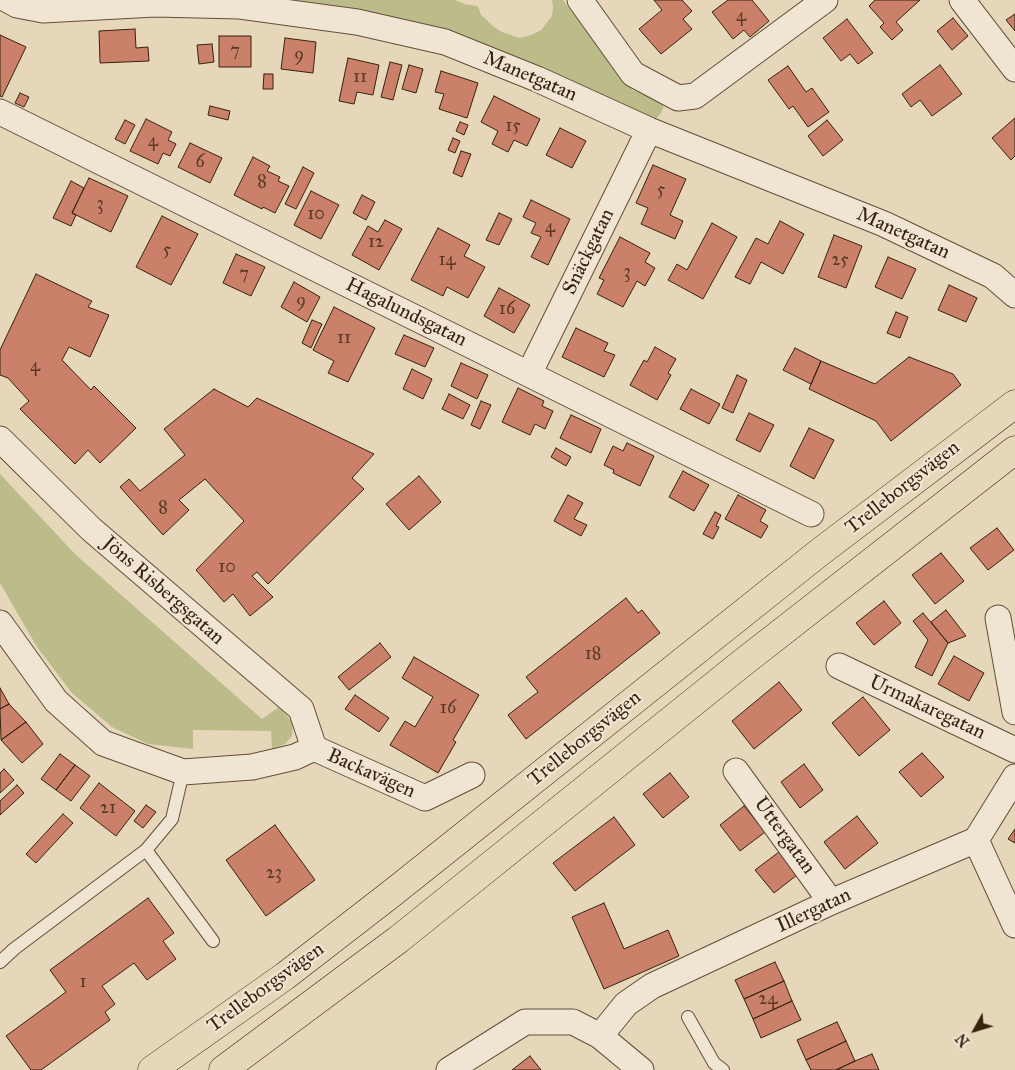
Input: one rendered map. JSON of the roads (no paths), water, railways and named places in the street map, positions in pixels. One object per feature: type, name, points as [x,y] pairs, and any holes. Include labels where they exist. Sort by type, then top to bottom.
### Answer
[{"type":"highway","name":"Trelleborgsvägen","points":[[152,1070],[285,976],[384,900],[820,552],[1015,404]]},
{"type":"highway","name":"Trelleborgsvägen","points":[[224,1070],[399,939],[749,658],[1015,450]]},
{"type":"street","name":"Manetgatan","points":[[8,0],[17,5],[43,10],[155,4],[240,6],[357,22],[445,42],[537,80],[649,130],[884,224],[994,276],[1015,295]]},
{"type":"street","points":[[580,0],[633,74],[678,98],[695,96],[825,0]]},
{"type":"street","points":[[962,0],[1015,69]]},
{"type":"street","name":"Hagalundsgatan","points":[[0,112],[812,514]]},
{"type":"street","name":"Snäckgatan","points":[[529,374],[649,130]]},
{"type":"street","name":"Jöns Risbergsgatan","points":[[0,439],[91,529],[301,709],[314,748]]},
{"type":"street","points":[[998,618],[1015,712]]},
{"type":"street","name":"Backavägen","points":[[0,623],[56,702],[103,743],[183,772],[252,768],[295,757],[314,748],[425,798],[472,775]]},
{"type":"street","name":"Urmakaregatan","points":[[839,666],[1015,750]]},
{"type":"street","name":"Uttergatan","points":[[736,770],[831,902]]},
{"type":"street","points":[[1015,777],[976,840],[1015,925]]},
{"type":"street","name":"Illergatan","points":[[600,1036],[626,1004],[652,986],[831,902],[976,840]]},
{"type":"street","points":[[449,1070],[525,1022],[573,1022],[600,1036],[641,1070]]},
{"type":"lane","points":[[0,962],[14,949],[146,850],[172,819],[183,772]]},
{"type":"lane","points":[[146,850],[213,941]]},
{"type":"lane","points":[[688,1017],[714,1063],[723,1070]]}]
